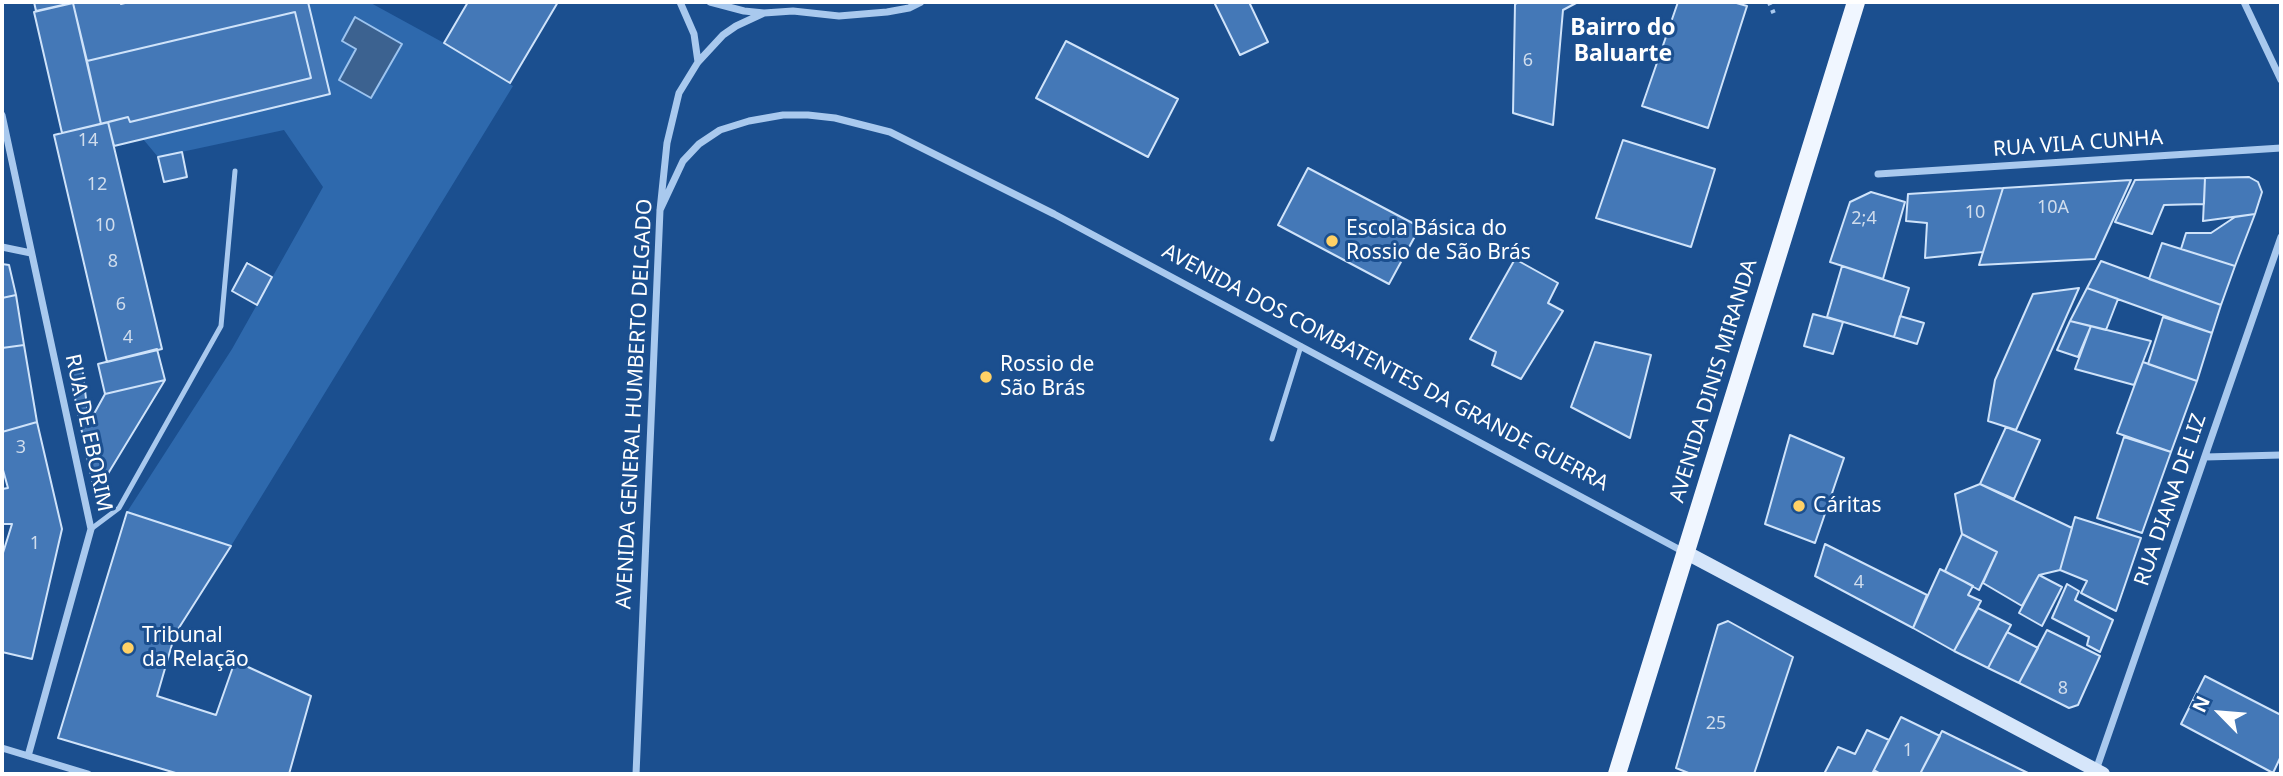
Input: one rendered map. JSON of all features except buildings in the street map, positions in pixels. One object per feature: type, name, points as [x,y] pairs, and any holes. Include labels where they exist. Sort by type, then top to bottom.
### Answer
[{"type":"main road","name":"AVENIDA DINIS MIRANDA","points":[[1617,774],[1856,2]]},
{"type":"street","points":[[680,2],[694,34],[698,62]]},
{"type":"street","points":[[710,2],[744,11],[793,11],[839,16],[887,12],[909,8],[921,2]]},
{"type":"street","points":[[2244,2],[2281,80]]},
{"type":"street","name":"AVENIDA GENERAL HUMBERTO DELGADO","points":[[636,774],[660,210],[672,118],[679,93],[711,46],[736,26],[765,13]]},
{"type":"street","name":"RUA DE EBORIM","points":[[2,115],[91,529],[28,756]]},
{"type":"street","name":"AVENIDA DOS COMBATENTES DA GRANDE GUERRA","points":[[660,210],[683,161],[699,144],[720,130],[749,121],[783,116],[835,118],[890,132],[1054,214],[2098,773]]},
{"type":"street","name":"RUA VILA CUNHA","points":[[1878,174],[2281,148]]},
{"type":"street","name":"RUA DIANA DE LIZ","points":[[2098,773],[2281,237]]},
{"type":"street","points":[[2,247],[31,253]]},
{"type":"street","points":[[2205,457],[2281,455]]},
{"type":"street","points":[[2,748],[88,774]]},
{"type":"lane","points":[[91,529],[119,508],[220,326],[235,171]]},
{"type":"lane","points":[[1272,439],[1301,346]]},
{"type":"path","points":[[1769,2],[1774,14]]},
{"type":"shaded area","points":[[308,2],[369,2],[444,43],[513,86],[231,546],[127,512],[232,349],[323,187],[284,130],[158,157],[143,139],[330,94]]},
{"type":"shaded area","points":[[355,17],[402,44],[371,98],[339,80],[356,49],[342,41]]},
{"type":"place","name":"Escola Básica do Rossio de São Brás","points":[[1332,241]]},
{"type":"place","name":"Rossio de São Brás","points":[[986,377]]},
{"type":"place","name":"Cáritas","points":[[1799,506]]},
{"type":"place","name":"Tribunal da Relação","points":[[128,648]]},
{"type":"district","name":"Bairro do Baluarte","points":[[1623,41]]}]
